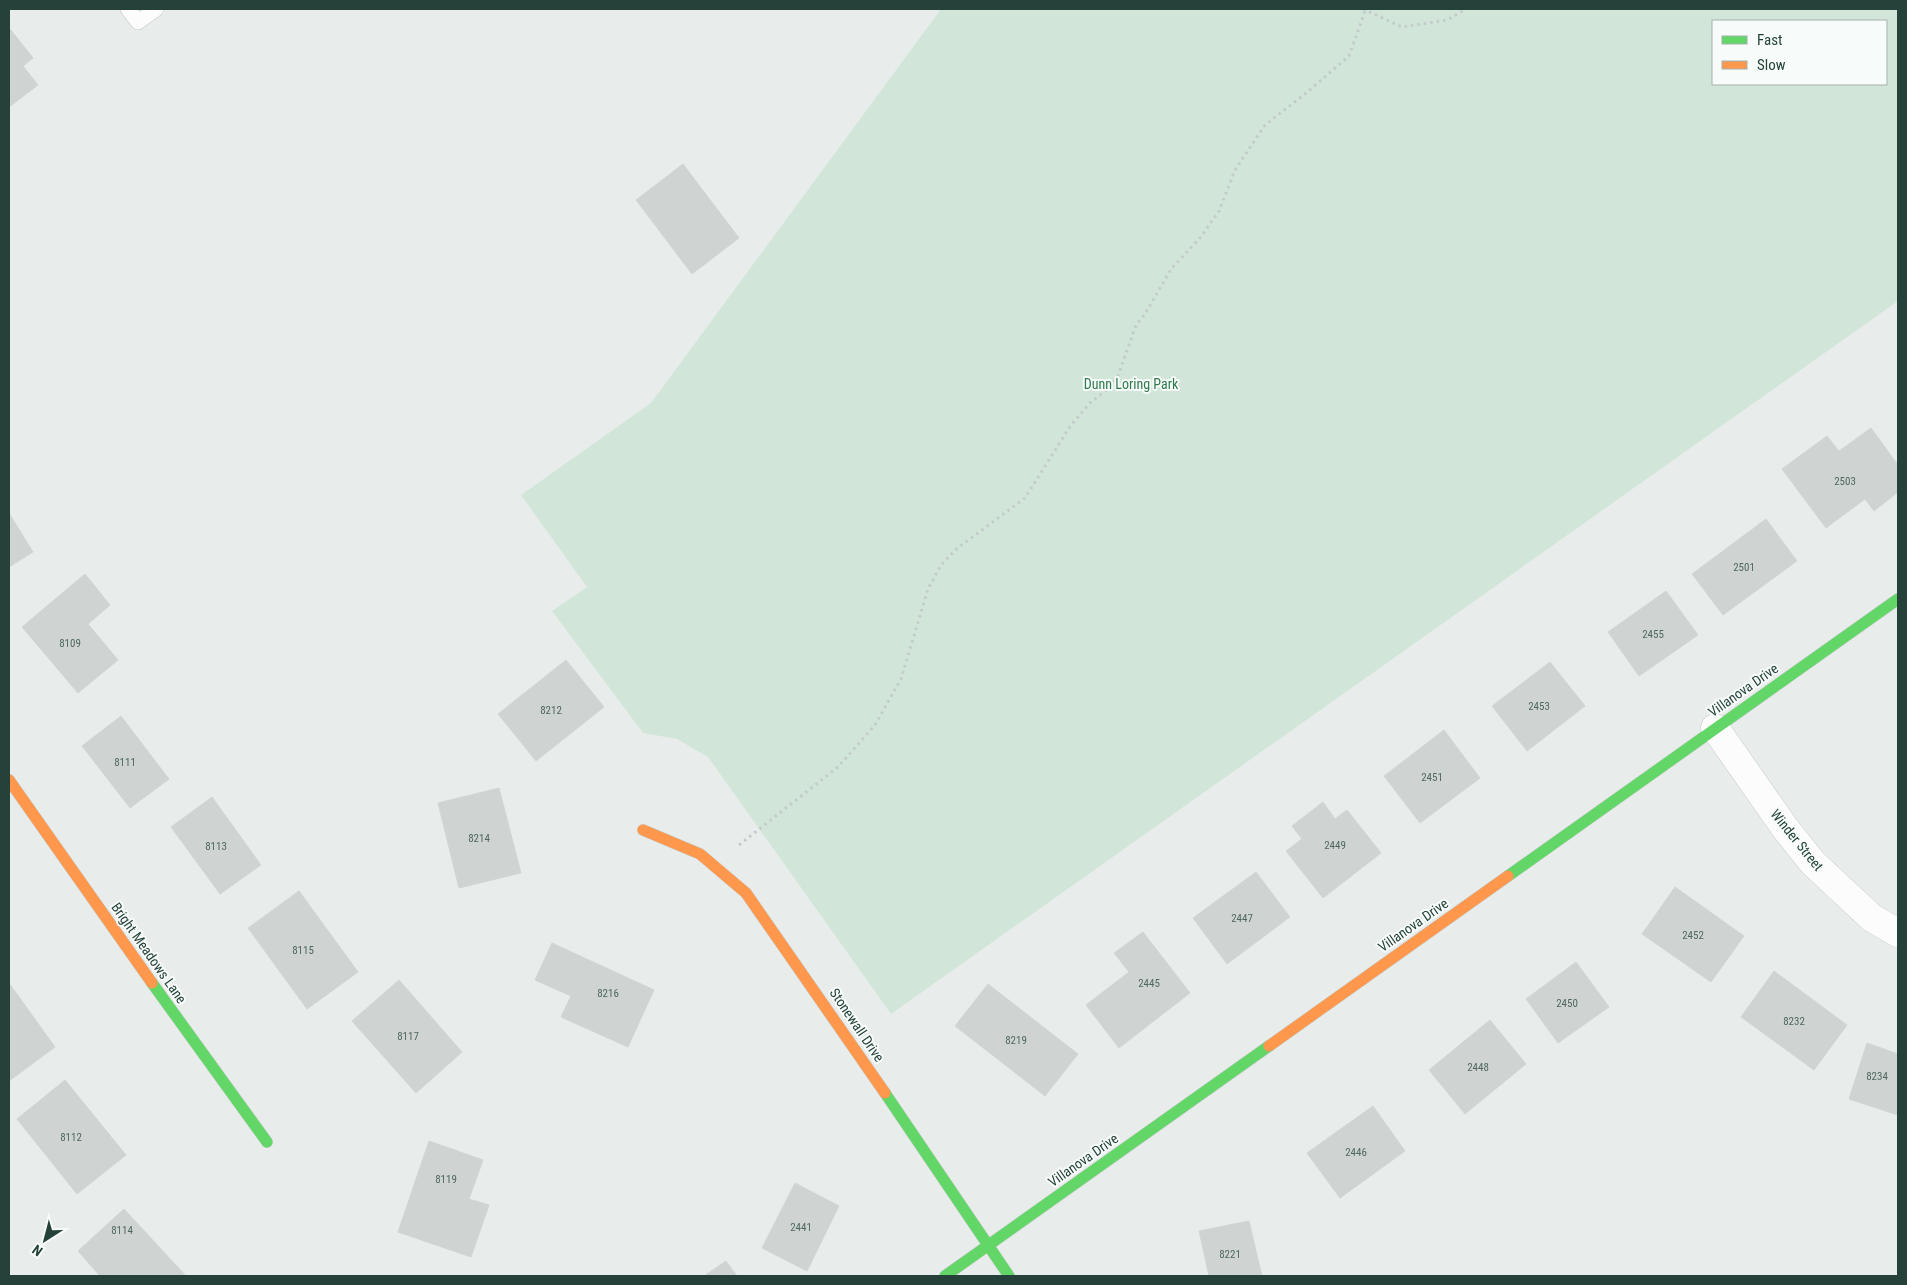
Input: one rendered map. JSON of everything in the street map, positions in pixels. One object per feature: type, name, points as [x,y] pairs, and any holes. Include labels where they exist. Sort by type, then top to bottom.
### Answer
[{"type":"street","name":"Villanova Drive","points":[[945,1276],[1898,599]]},
{"type":"street","name":"Winder Street","points":[[1715,728],[1785,828],[1813,863],[1872,918],[1898,933]]},
{"type":"street","name":"Bright Meadows Lane","points":[[9,780],[204,1057],[267,1142]]},
{"type":"street","name":"Stonewall Drive","points":[[643,830],[700,854],[746,893],[817,992],[987,1247],[1009,1276]]},
{"type":"lane","points":[[128,9],[138,22],[156,9]]},
{"type":"path","points":[[713,865],[838,767],[875,724],[901,679],[928,589],[941,565],[955,550],[1025,498],[1071,425],[1090,404],[1110,387],[1118,376],[1136,325],[1145,314],[1171,269],[1200,238],[1219,211],[1235,170],[1265,125],[1349,56],[1364,10],[1402,27],[1446,20],[1466,9]]},
{"type":"green space","name":"Dunn Loring Park","points":[[941,9],[1898,9],[1898,301],[891,1014],[708,757],[677,739],[643,733],[552,611],[587,587],[521,495],[651,403]]},
{"type":"building","points":[[9,30],[33,58],[23,66],[38,85],[9,107]]},
{"type":"building","points":[[683,164],[739,238],[692,274],[636,200]]},
{"type":"building","points":[[1871,428],[1898,465],[1898,492],[1874,511],[1865,499],[1826,528],[1782,469],[1827,436],[1839,451]]},
{"type":"building","points":[[9,513],[33,552],[9,567]]},
{"type":"building","points":[[1766,519],[1797,561],[1723,615],[1692,574]]},
{"type":"building","points":[[85,574],[110,605],[88,624],[118,660],[78,693],[22,627]]},
{"type":"building","points":[[1666,591],[1698,635],[1639,676],[1608,632]]},
{"type":"building","points":[[566,660],[604,707],[536,761],[498,714]]},
{"type":"building","points":[[1550,662],[1585,706],[1527,751],[1492,706]]},
{"type":"building","points":[[121,716],[169,779],[130,808],[82,746]]},
{"type":"building","points":[[1444,730],[1480,778],[1420,823],[1384,776]]},
{"type":"building","points":[[499,788],[521,873],[459,888],[438,803]]},
{"type":"building","points":[[212,797],[261,865],[220,894],[171,827]]},
{"type":"building","points":[[1323,802],[1335,819],[1347,810],[1381,853],[1323,898],[1286,851],[1302,839],[1292,826]]},
{"type":"building","points":[[1256,872],[1290,917],[1227,964],[1193,918]]},
{"type":"building","points":[[1675,887],[1744,936],[1711,982],[1642,934]]},
{"type":"building","points":[[299,891],[358,972],[307,1009],[248,928]]},
{"type":"building","points":[[1143,932],[1190,993],[1119,1048],[1086,1005],[1129,972],[1114,953]]},
{"type":"building","points":[[552,943],[654,990],[628,1047],[561,1017],[571,996],[535,980]]},
{"type":"building","points":[[1576,962],[1609,1007],[1558,1043],[1526,999]]},
{"type":"building","points":[[1774,971],[1847,1025],[1814,1070],[1741,1017]]},
{"type":"building","points":[[399,980],[462,1052],[416,1093],[352,1021]]},
{"type":"building","points":[[9,983],[55,1047],[9,1081]]},
{"type":"building","points":[[988,984],[1078,1054],[1045,1096],[955,1026]]},
{"type":"building","points":[[1490,1020],[1526,1064],[1465,1114],[1429,1070]]},
{"type":"building","points":[[1867,1043],[1898,1054],[1898,1115],[1849,1099]]},
{"type":"building","points":[[65,1080],[126,1155],[77,1194],[17,1119]]},
{"type":"building","points":[[1373,1106],[1405,1151],[1340,1198],[1307,1153]]},
{"type":"building","points":[[429,1141],[483,1160],[469,1199],[489,1205],[471,1257],[398,1232]]},
{"type":"building","points":[[795,1183],[839,1206],[807,1271],[762,1248]]},
{"type":"building","points":[[124,1209],[186,1276],[100,1276],[78,1251]]},
{"type":"building","points":[[1249,1221],[1262,1276],[1209,1276],[1199,1231]]},
{"type":"building","points":[[726,1261],[737,1276],[704,1276]]},
{"type":"traffic: fast","points":[[1508,876],[1898,599]]},
{"type":"traffic: fast","points":[[152,983],[267,1142]]},
{"type":"traffic: fast","points":[[945,1276],[1269,1046]]},
{"type":"traffic: fast","points":[[885,1093],[1009,1276]]},
{"type":"traffic: slow","points":[[9,780],[152,983]]},
{"type":"traffic: slow","points":[[643,830],[700,854],[746,893],[885,1093]]},
{"type":"traffic: slow","points":[[1269,1046],[1508,876]]}]
